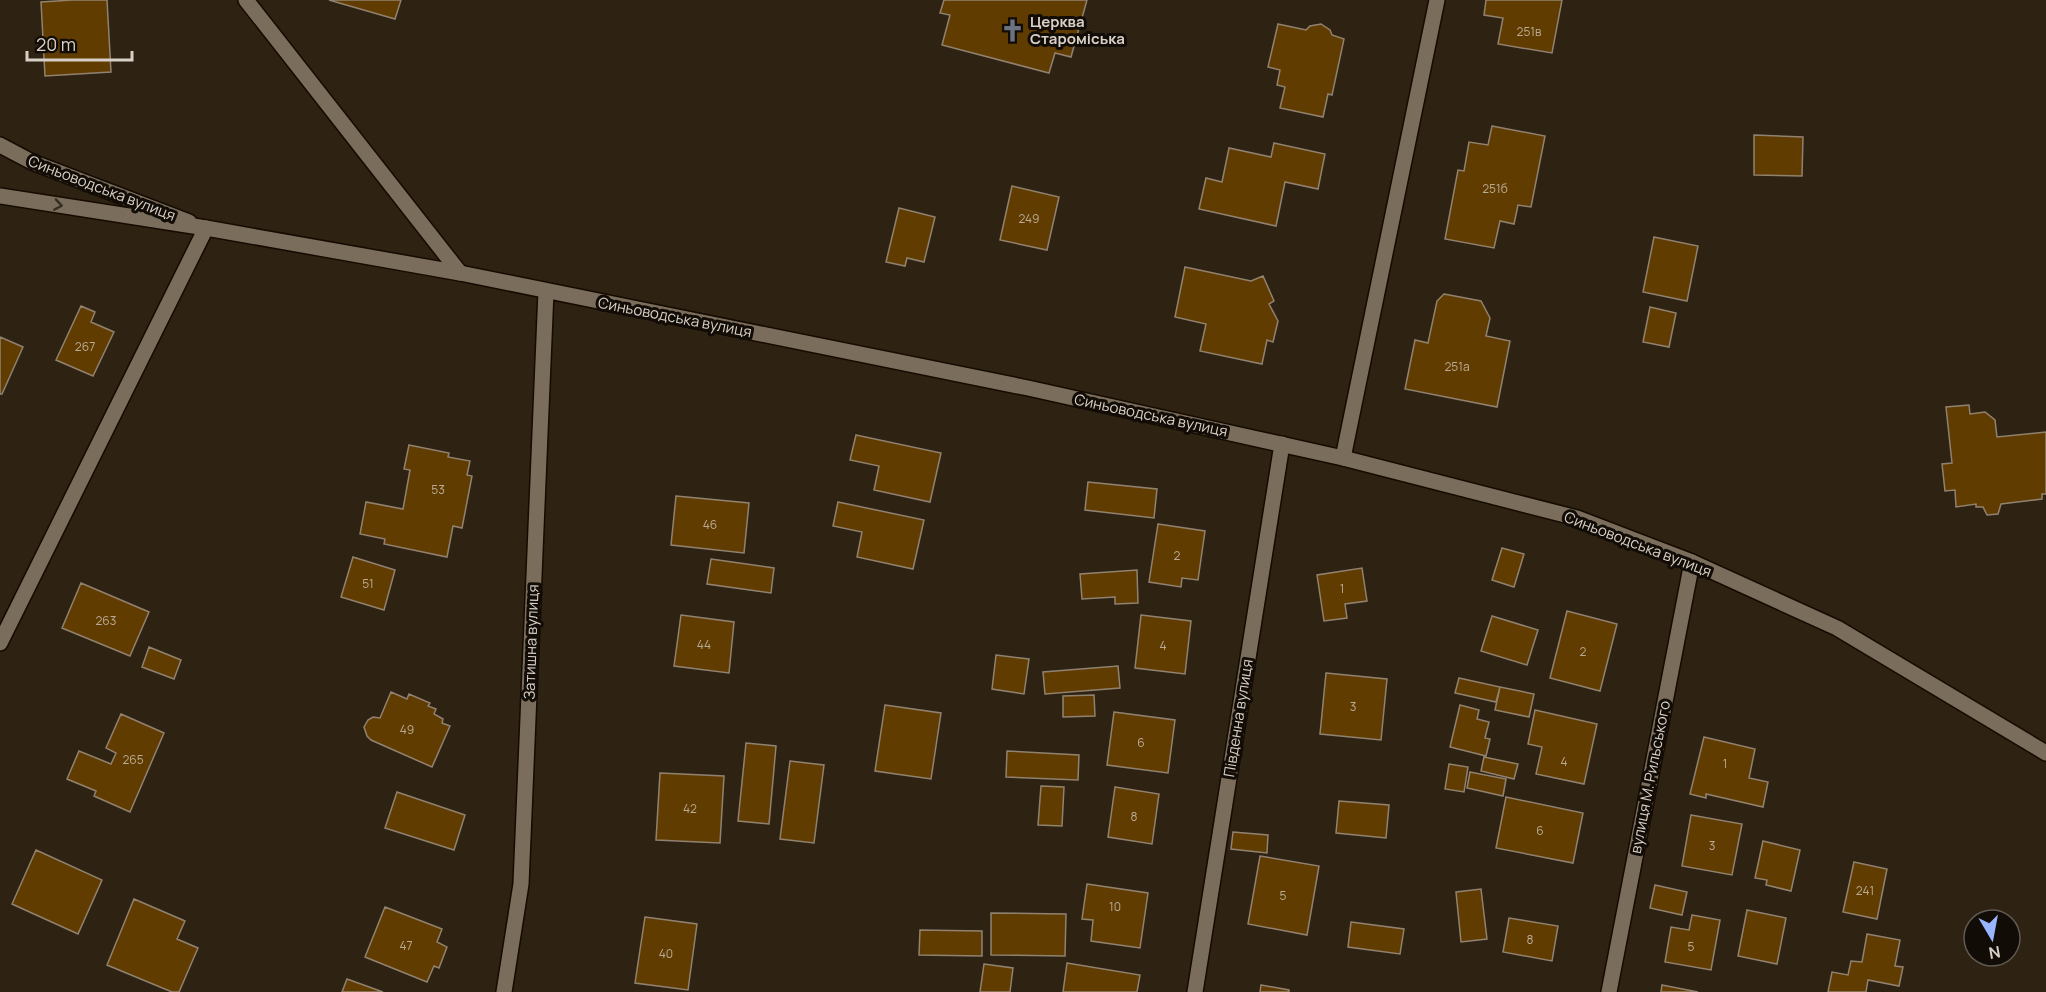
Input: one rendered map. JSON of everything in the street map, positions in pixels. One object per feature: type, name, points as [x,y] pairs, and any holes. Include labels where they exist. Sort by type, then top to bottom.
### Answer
[{"type":"street","points":[[246,0],[460,273]]},
{"type":"street","points":[[1343,458],[1437,0]]},
{"type":"street","name":"Синьоводська вулиця","points":[[0,145],[32,162],[206,228]]},
{"type":"street","name":"Синьоводська вулиця","points":[[0,196],[206,228],[460,273],[1028,388],[1343,458],[1577,518],[1692,562],[1837,628],[2046,753]]},
{"type":"street","points":[[0,643],[206,228]]},
{"type":"street","name":"Затишна вулиця","points":[[504,992],[521,884],[546,291]]},
{"type":"street","name":"Південна вулиця","points":[[1194,992],[1282,444]]},
{"type":"street","name":"вулиця М. Рильського","points":[[1609,992],[1692,562]]},
{"type":"building","points":[[107,0],[111,72],[45,76],[41,2]]},
{"type":"building","points":[[329,0],[401,0],[395,19]]},
{"type":"building","name":"Церква Староміська","points":[[944,0],[1087,0],[1071,57],[1055,53],[1049,73],[942,45],[950,15],[940,13]]},
{"type":"building","points":[[1486,0],[1562,0],[1552,53],[1498,44],[1503,18],[1484,15]]},
{"type":"building","points":[[1278,24],[1306,30],[1310,26],[1321,24],[1330,30],[1332,35],[1344,39],[1332,95],[1328,94],[1323,117],[1280,108],[1285,87],[1277,85],[1280,70],[1268,67]]},
{"type":"building","points":[[1492,126],[1545,136],[1531,207],[1518,205],[1514,224],[1500,221],[1494,248],[1445,239],[1458,170],[1464,171],[1469,142],[1488,145]]},
{"type":"building","points":[[1754,135],[1803,137],[1802,176],[1754,175]]},
{"type":"building","points":[[1274,143],[1325,154],[1318,189],[1285,182],[1276,226],[1199,209],[1206,178],[1222,182],[1229,148],[1271,157]]},
{"type":"building","points":[[1012,186],[1059,197],[1047,250],[1000,240]]},
{"type":"building","points":[[899,208],[935,217],[924,262],[907,258],[905,266],[886,262]]},
{"type":"building","points":[[1654,237],[1698,246],[1687,301],[1643,292]]},
{"type":"building","points":[[1185,267],[1251,281],[1263,276],[1274,301],[1269,304],[1278,321],[1273,342],[1267,340],[1262,364],[1200,351],[1206,324],[1175,317]]},
{"type":"building","points":[[1444,294],[1481,301],[1490,318],[1486,336],[1510,341],[1497,407],[1405,389],[1415,340],[1428,343],[1437,301]]},
{"type":"building","points":[[81,306],[95,312],[91,322],[114,332],[93,376],[56,360]]},
{"type":"building","points":[[1650,307],[1676,313],[1669,347],[1643,342]]},
{"type":"building","points":[[0,337],[23,347],[2,394],[0,394]]},
{"type":"building","points":[[1969,405],[1970,414],[1985,412],[1995,420],[1997,437],[2046,432],[2046,494],[2042,494],[2042,499],[2001,504],[1998,514],[1987,515],[1983,507],[1976,507],[1976,504],[1956,507],[1955,490],[1945,491],[1942,464],[1952,463],[1946,407]]},
{"type":"building","points":[[856,435],[941,453],[930,502],[874,490],[879,466],[850,460]]},
{"type":"building","points":[[409,445],[449,453],[448,457],[470,461],[467,475],[472,476],[462,528],[453,526],[447,557],[384,544],[385,539],[360,534],[366,502],[403,509],[410,470],[404,469]]},
{"type":"building","points":[[1088,482],[1157,489],[1154,518],[1085,510]]},
{"type":"building","points":[[676,496],[749,503],[744,553],[671,545]]},
{"type":"building","points":[[838,502],[924,520],[913,569],[857,557],[862,532],[833,526]]},
{"type":"building","points":[[1158,524],[1205,531],[1198,580],[1182,578],[1181,587],[1149,582]]},
{"type":"building","points":[[1502,548],[1524,554],[1514,587],[1492,580]]},
{"type":"building","points":[[353,557],[395,570],[384,610],[341,597]]},
{"type":"building","points":[[711,559],[774,568],[771,593],[707,584]]},
{"type":"building","points":[[1362,568],[1367,601],[1345,604],[1347,618],[1324,621],[1317,575]]},
{"type":"building","points":[[1137,570],[1138,603],[1115,604],[1115,597],[1082,599],[1080,574]]},
{"type":"building","points":[[81,583],[149,612],[130,656],[62,628]]},
{"type":"building","points":[[1567,611],[1617,624],[1600,691],[1550,678]]},
{"type":"building","points":[[681,615],[734,622],[729,673],[674,666]]},
{"type":"building","points":[[1141,615],[1191,621],[1185,674],[1135,668]]},
{"type":"building","points":[[1492,616],[1538,630],[1527,665],[1481,651]]},
{"type":"building","points":[[149,647],[181,660],[174,679],[142,667]]},
{"type":"building","points":[[996,655],[1029,659],[1024,694],[992,689]]},
{"type":"building","points":[[1118,666],[1120,688],[1045,694],[1043,672]]},
{"type":"building","points":[[1326,673],[1387,679],[1381,740],[1320,734]]},
{"type":"building","points":[[1459,678],[1500,687],[1496,702],[1455,693]]},
{"type":"building","points":[[1500,687],[1534,694],[1529,717],[1495,710]]},
{"type":"building","points":[[391,692],[407,699],[409,694],[430,703],[428,706],[436,709],[434,714],[443,719],[442,723],[450,726],[432,767],[371,740],[367,736],[364,727],[373,717],[380,718]]},
{"type":"building","points":[[1094,695],[1095,716],[1063,717],[1063,696]]},
{"type":"building","points":[[885,705],[941,713],[931,779],[875,771]]},
{"type":"building","points":[[1460,705],[1479,710],[1477,719],[1489,722],[1485,738],[1490,739],[1486,756],[1450,747]]},
{"type":"building","points":[[1535,710],[1597,724],[1584,784],[1536,774],[1542,747],[1528,744]]},
{"type":"building","points":[[1114,712],[1175,720],[1168,773],[1107,765]]},
{"type":"building","points":[[121,714],[164,733],[130,812],[94,796],[96,791],[67,779],[79,751],[111,764],[116,753],[106,748]]},
{"type":"building","points":[[1704,737],[1755,749],[1749,778],[1768,782],[1763,807],[1706,794],[1706,798],[1690,794]]},
{"type":"building","points":[[746,743],[776,746],[769,824],[738,821]]},
{"type":"building","points":[[1007,751],[1079,755],[1078,780],[1006,777]]},
{"type":"building","points":[[1484,757],[1518,764],[1514,779],[1481,771]]},
{"type":"building","points":[[790,761],[824,765],[814,843],[780,839]]},
{"type":"building","points":[[1449,764],[1468,767],[1464,792],[1445,789]]},
{"type":"building","points":[[1470,772],[1506,779],[1503,796],[1467,788]]},
{"type":"building","points":[[660,773],[724,776],[720,843],[656,840]]},
{"type":"building","points":[[1041,786],[1064,787],[1062,826],[1038,825]]},
{"type":"building","points":[[1115,787],[1159,794],[1152,844],[1108,837]]},
{"type":"building","points":[[397,792],[465,815],[454,850],[385,828]]},
{"type":"building","points":[[1506,797],[1583,813],[1573,863],[1496,848]]},
{"type":"building","points":[[1339,801],[1389,805],[1386,838],[1336,833]]},
{"type":"building","points":[[1691,815],[1742,824],[1732,875],[1682,866]]},
{"type":"building","points":[[1233,832],[1268,835],[1267,853],[1231,849]]},
{"type":"building","points":[[1763,841],[1800,850],[1791,891],[1766,885],[1767,880],[1755,878]]},
{"type":"building","points":[[36,850],[102,880],[78,934],[12,904]]},
{"type":"building","points":[[1260,856],[1319,866],[1307,935],[1248,924]]},
{"type":"building","points":[[1854,862],[1887,869],[1877,919],[1843,912]]},
{"type":"building","points":[[1087,884],[1148,893],[1140,948],[1091,941],[1093,920],[1082,919]]},
{"type":"building","points":[[1655,885],[1687,892],[1682,915],[1650,908]]},
{"type":"building","points":[[1481,889],[1487,939],[1461,942],[1456,892]]},
{"type":"building","points":[[134,899],[185,921],[177,939],[198,948],[179,992],[172,992],[107,965]]},
{"type":"building","points":[[385,907],[442,929],[437,942],[447,947],[439,968],[434,966],[427,982],[365,957]]},
{"type":"building","points":[[1747,910],[1786,918],[1777,964],[1738,956]]},
{"type":"building","points":[[991,913],[1066,914],[1065,956],[991,955]]},
{"type":"building","points":[[1692,915],[1720,920],[1711,970],[1665,962],[1671,927],[1689,930]]},
{"type":"building","points":[[645,917],[697,924],[688,990],[635,983]]},
{"type":"building","points":[[1509,918],[1558,926],[1552,961],[1503,952]]},
{"type":"building","points":[[1351,922],[1404,929],[1400,954],[1348,947]]},
{"type":"building","points":[[920,930],[982,931],[982,956],[919,955]]},
{"type":"building","points":[[1867,934],[1900,940],[1895,966],[1903,967],[1899,986],[1868,980],[1866,992],[1828,992],[1832,972],[1848,975],[1851,961],[1862,962]]},
{"type":"building","points":[[1067,963],[1140,975],[1137,992],[1063,992]]},
{"type":"building","points":[[984,964],[1013,968],[1010,992],[980,992]]},
{"type":"building","points":[[347,979],[383,992],[342,992]]},
{"type":"building","points":[[1261,985],[1289,990],[1289,992],[1260,992]]},
{"type":"building","points":[[1662,985],[1698,992],[1661,992]]},
{"type":"place","name":"Церква Староміська","points":[[1012,30]]}]
